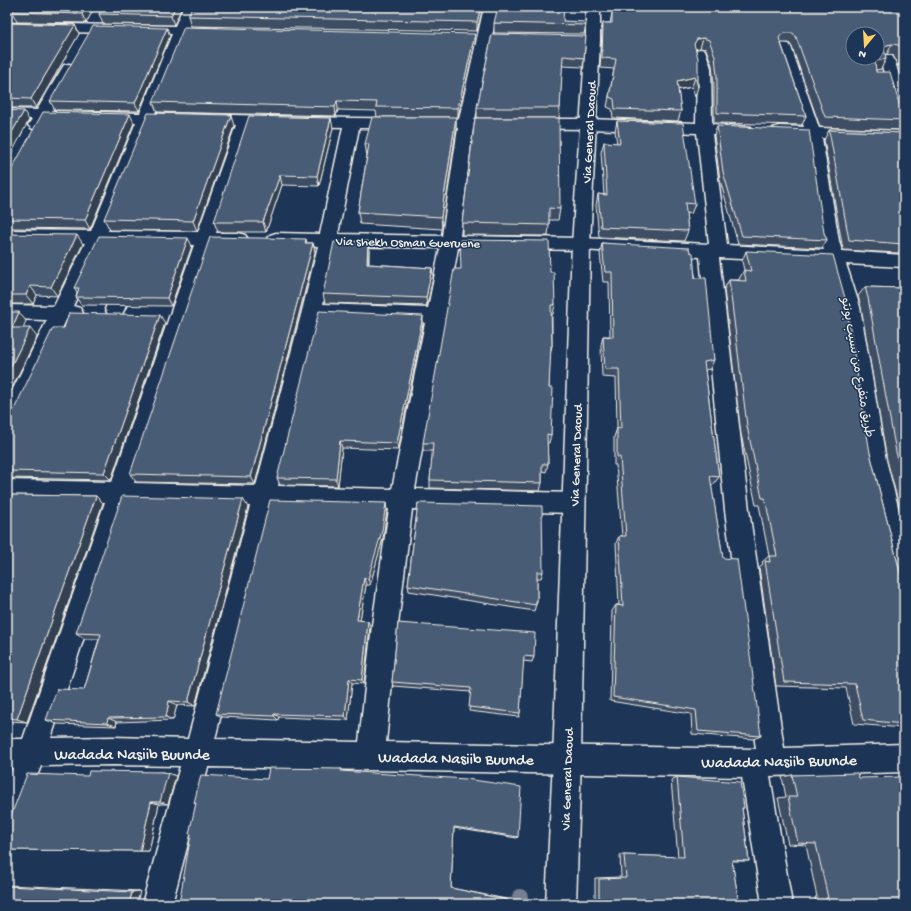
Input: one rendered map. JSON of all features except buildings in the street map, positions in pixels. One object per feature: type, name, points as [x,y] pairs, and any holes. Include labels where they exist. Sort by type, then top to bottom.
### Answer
[{"type":"street","points":[[7,423],[97,237],[190,7]]},
{"type":"street","points":[[371,756],[385,624],[402,499],[450,242],[466,124],[483,37],[491,7]]},
{"type":"street","name":"Via General Daoud","points":[[561,904],[567,760],[581,244],[589,124],[585,40],[593,7]]},
{"type":"street","points":[[85,42],[101,12]]},
{"type":"street","points":[[7,27],[228,32]]},
{"type":"street","points":[[467,37],[499,38]]},
{"type":"street","name":"طريق متفرع من نسيب بونتو","points":[[784,47],[813,132],[834,258],[850,307],[876,460],[904,578]]},
{"type":"street","points":[[700,53],[704,68],[704,129],[737,510],[776,904]]},
{"type":"street","points":[[31,134],[77,55]]},
{"type":"street","points":[[887,59],[904,116]]},
{"type":"street","points":[[7,114],[352,123],[589,124],[904,136]]},
{"type":"street","points":[[7,818],[20,753],[120,492],[172,315],[206,238],[246,120]]},
{"type":"street","points":[[157,904],[198,753],[312,311],[352,123]]},
{"type":"street","name":"Via shekh Osman Gueruene","points":[[7,236],[581,244],[904,261]]},
{"type":"street","points":[[7,312],[60,313],[111,311]]},
{"type":"street","points":[[312,311],[436,316]]},
{"type":"street","points":[[7,490],[574,502]]},
{"type":"street","name":"Wadada Nasiib Buunde","points":[[20,753],[198,753],[763,763],[904,758]]}]
